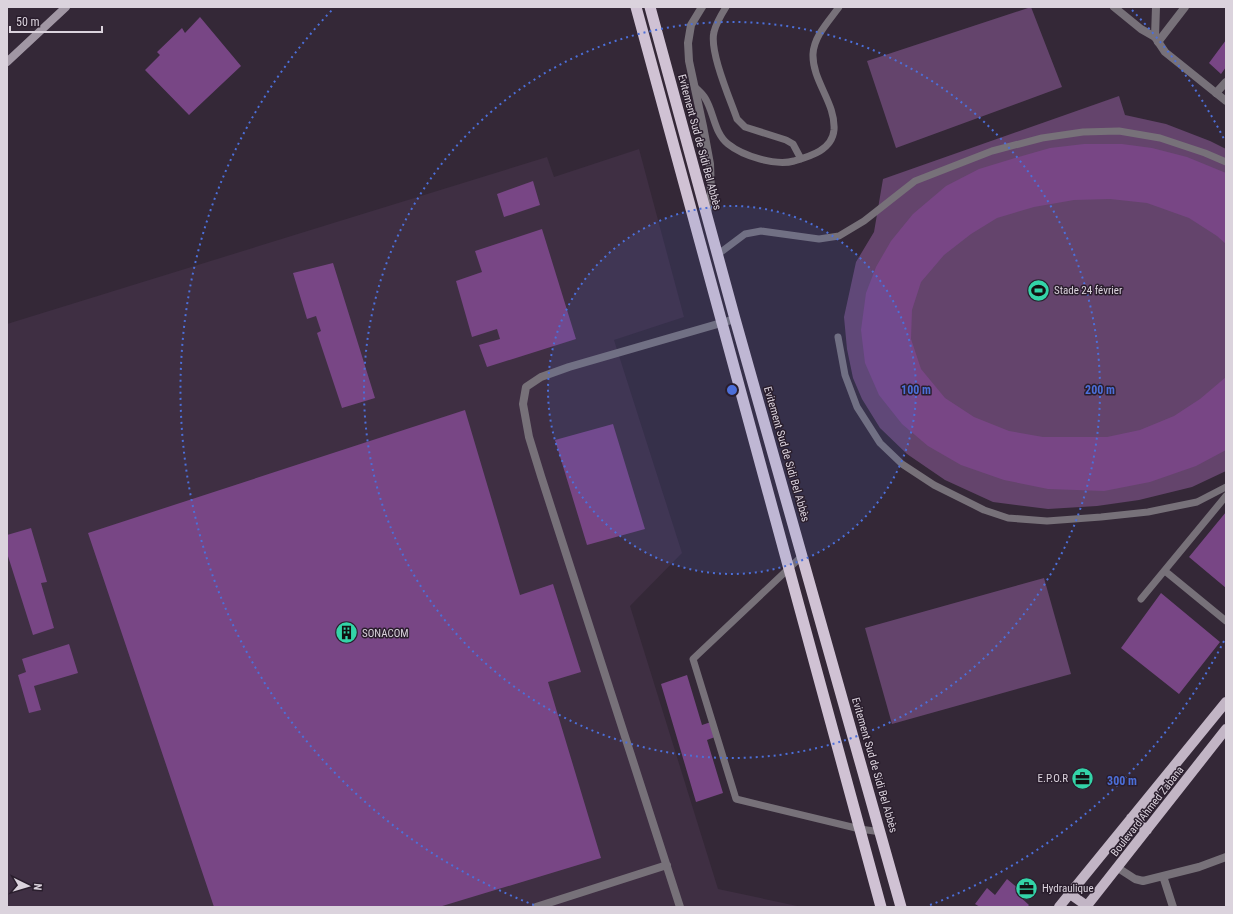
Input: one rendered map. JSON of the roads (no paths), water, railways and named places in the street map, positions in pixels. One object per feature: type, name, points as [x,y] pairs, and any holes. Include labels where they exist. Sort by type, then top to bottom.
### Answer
[{"type":"highway","points":[[636,7],[880,907]]},
{"type":"highway","name":"Evitement Sud de Sidi Bel Abbès","points":[[650,7],[717,255],[901,907]]},
{"type":"highway","points":[[697,232],[703,228],[710,229]]},
{"type":"highway","points":[[701,246],[714,241]]},
{"type":"main road","points":[[7,62],[66,7]]},
{"type":"main road","name":"Boulevard Ahmed Zabana","points":[[1059,907],[1226,702]]},
{"type":"main road","name":"Boulevard Ahmed Zabana","points":[[1087,907],[1226,729]]},
{"type":"main road","points":[[1131,818],[1147,830]]},
{"type":"main road","points":[[1070,894],[1087,907]]},
{"type":"street","points":[[702,7],[691,25],[688,43],[689,61],[704,126],[710,164],[711,193],[707,216]]},
{"type":"street","points":[[1114,7],[1141,30],[1156,39],[1165,52],[1226,101]]},
{"type":"street","points":[[1156,7],[1156,39]]},
{"type":"street","points":[[1156,39],[1185,7]]},
{"type":"street","points":[[1216,93],[1226,82]]},
{"type":"street","points":[[680,907],[541,476],[529,437],[523,404],[526,387],[541,377],[569,367],[735,319]]},
{"type":"street","points":[[1118,868],[1143,881],[1226,857]]},
{"type":"street","points":[[536,907],[667,865]]},
{"type":"street","points":[[1163,876],[1173,907]]},
{"type":"lane","points":[[726,7],[720,16],[713,34],[715,54],[737,119],[745,126],[786,140],[793,144],[801,159]]},
{"type":"lane","points":[[695,87],[705,97],[712,111],[719,132],[726,142],[734,149],[767,161],[780,162],[791,162],[814,155],[830,143],[833,136],[834,122],[830,106],[815,69],[813,54],[816,41],[839,7]]},
{"type":"lane","points":[[717,255],[745,234],[761,231],[819,239],[839,236],[864,220],[915,181],[992,151],[1042,138],[1083,132],[1119,131],[1160,138],[1205,153],[1226,162]]},
{"type":"lane","points":[[838,337],[845,375],[857,407],[880,443],[902,464],[934,485],[984,510],[1008,518],[1047,521],[1101,517],[1148,512],[1197,502],[1226,487]]},
{"type":"lane","points":[[1141,599],[1226,496]]},
{"type":"lane","points":[[802,556],[693,659],[736,799],[860,829],[881,832]]},
{"type":"lane","points":[[1165,571],[1226,621]]},
{"type":"place","name":"Stade 24 février","points":[[1038,290]]},
{"type":"place","name":"SONACOM","points":[[346,633]]},
{"type":"place","name":"E.P.O.R","points":[[1083,778]]},
{"type":"place","name":"Hydraulique","points":[[1027,888]]}]
